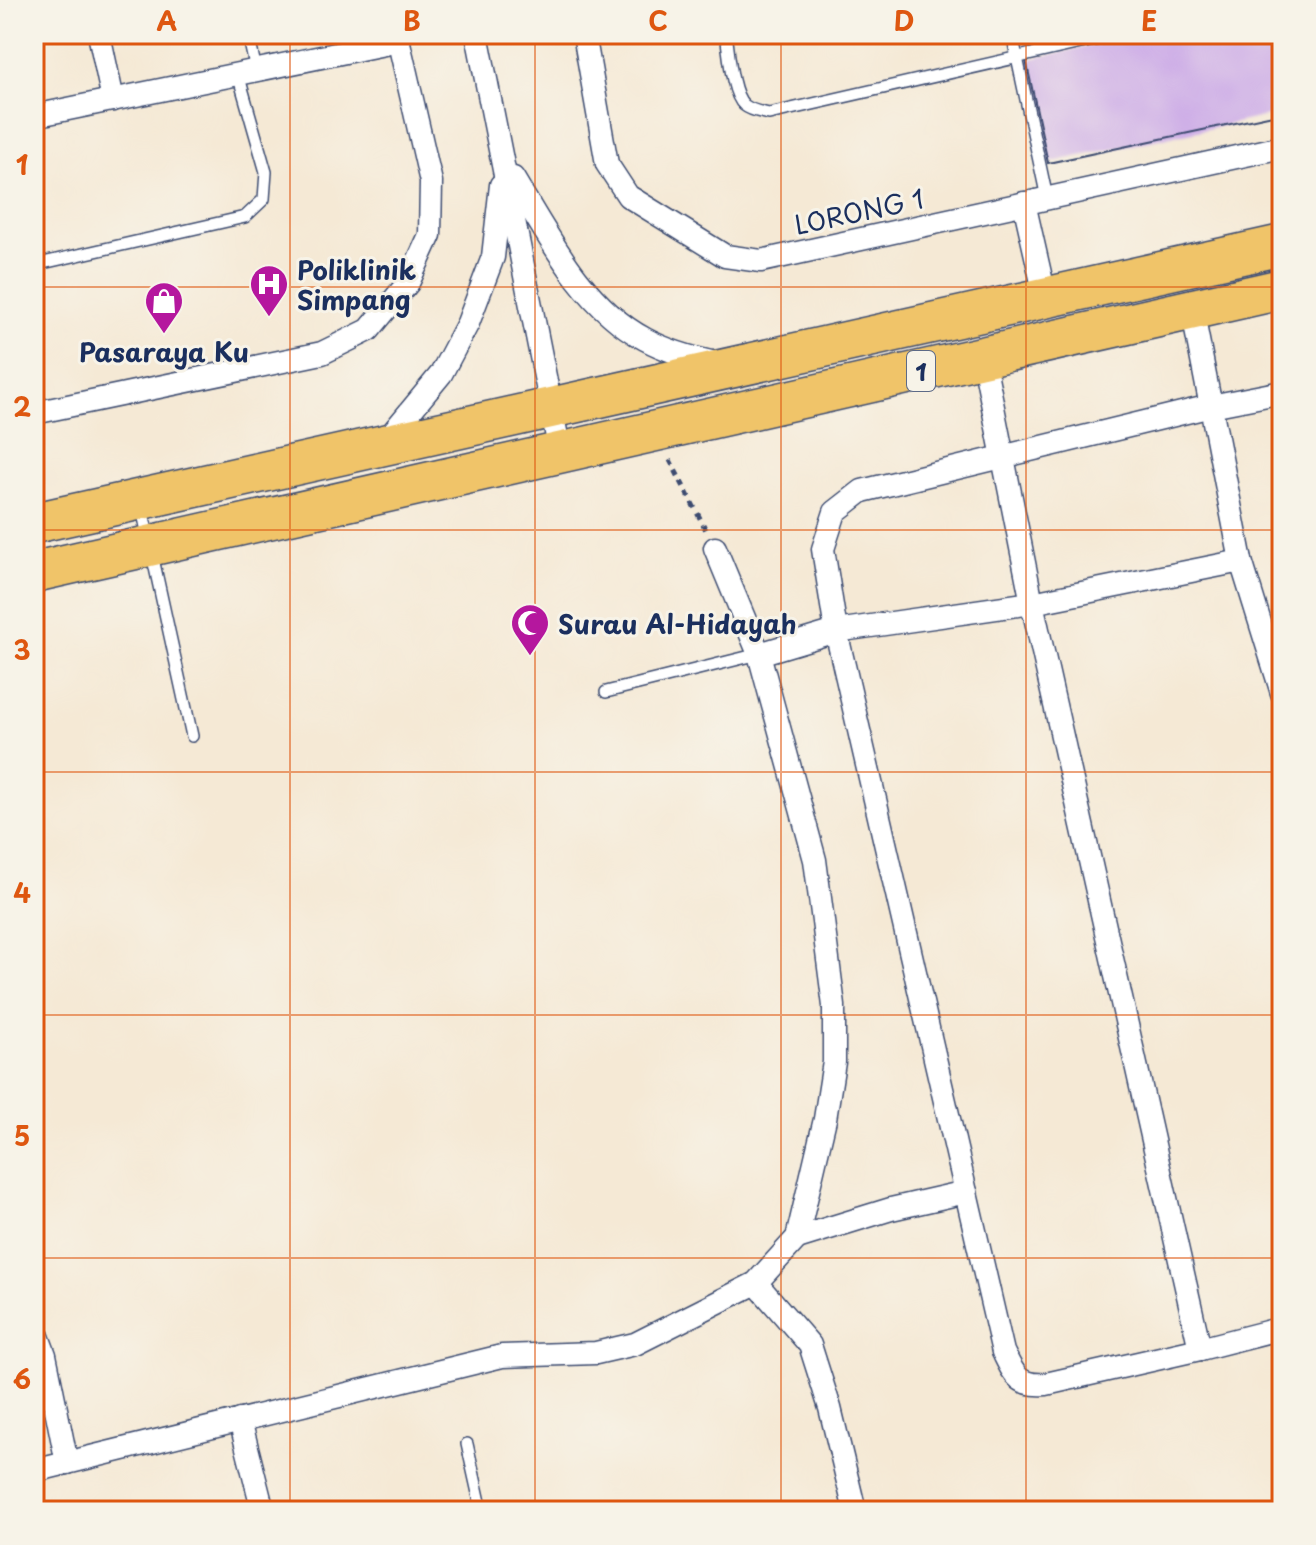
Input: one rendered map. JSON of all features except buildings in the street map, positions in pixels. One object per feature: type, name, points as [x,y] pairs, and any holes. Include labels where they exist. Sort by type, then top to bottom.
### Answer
[{"type":"highway","name":"1","points":[[34,523],[1282,245]]},
{"type":"highway","name":"1","points":[[34,572],[1282,289]]},
{"type":"street","points":[[99,34],[113,100]]},
{"type":"street","points":[[477,34],[560,452]]},
{"type":"street","name":"LORONG 1","points":[[584,34],[607,164],[628,196],[725,256],[761,261],[1282,147]]},
{"type":"street","points":[[34,116],[398,38],[431,182],[430,235],[408,283],[369,330],[322,353],[34,413]]},
{"type":"street","points":[[504,164],[558,251],[599,304],[622,325],[646,340],[685,356],[734,368]]},
{"type":"street","points":[[381,446],[441,374],[468,323],[493,257],[504,164]]},
{"type":"street","points":[[1024,203],[1046,300]]},
{"type":"street","points":[[1192,309],[1241,561],[1282,693]]},
{"type":"street","points":[[983,357],[1032,603],[1200,1349]]},
{"type":"street","points":[[1282,392],[1002,455],[862,491],[835,512],[823,549],[836,631],[1003,1352],[1013,1374],[1021,1381],[1034,1385],[1046,1384],[1282,1328]]},
{"type":"street","points":[[34,1471],[502,1356],[596,1353],[635,1344],[756,1283],[797,1238],[825,1119],[834,1062],[834,1006],[815,860],[759,654],[715,548]]},
{"type":"street","points":[[759,654],[836,631],[1032,603],[1241,561]]},
{"type":"street","points":[[797,1238],[891,1209],[966,1192]]},
{"type":"street","points":[[756,1283],[810,1345],[830,1408],[855,1511]]},
{"type":"street","points":[[34,1326],[45,1355],[67,1463]]},
{"type":"street","points":[[240,1420],[263,1511]]},
{"type":"lane","points":[[34,265],[245,217],[264,199],[266,172],[247,72],[248,34]]},
{"type":"lane","points":[[726,34],[736,90],[743,104],[769,114],[1120,34]]},
{"type":"lane","points":[[1012,34],[1047,198]]},
{"type":"lane","points":[[140,500],[192,736]]},
{"type":"lane","points":[[606,692],[759,654]]},
{"type":"lane","points":[[467,1444],[482,1511]]},
{"type":"path","points":[[654,431],[715,548]]},
{"type":"place","name":"Poliklinik Simpang","points":[[269,318]]},
{"type":"place","name":"Pasaraya Ku","points":[[164,335]]},
{"type":"place","name":"Surau Al-Hidayah","points":[[530,657]]}]
